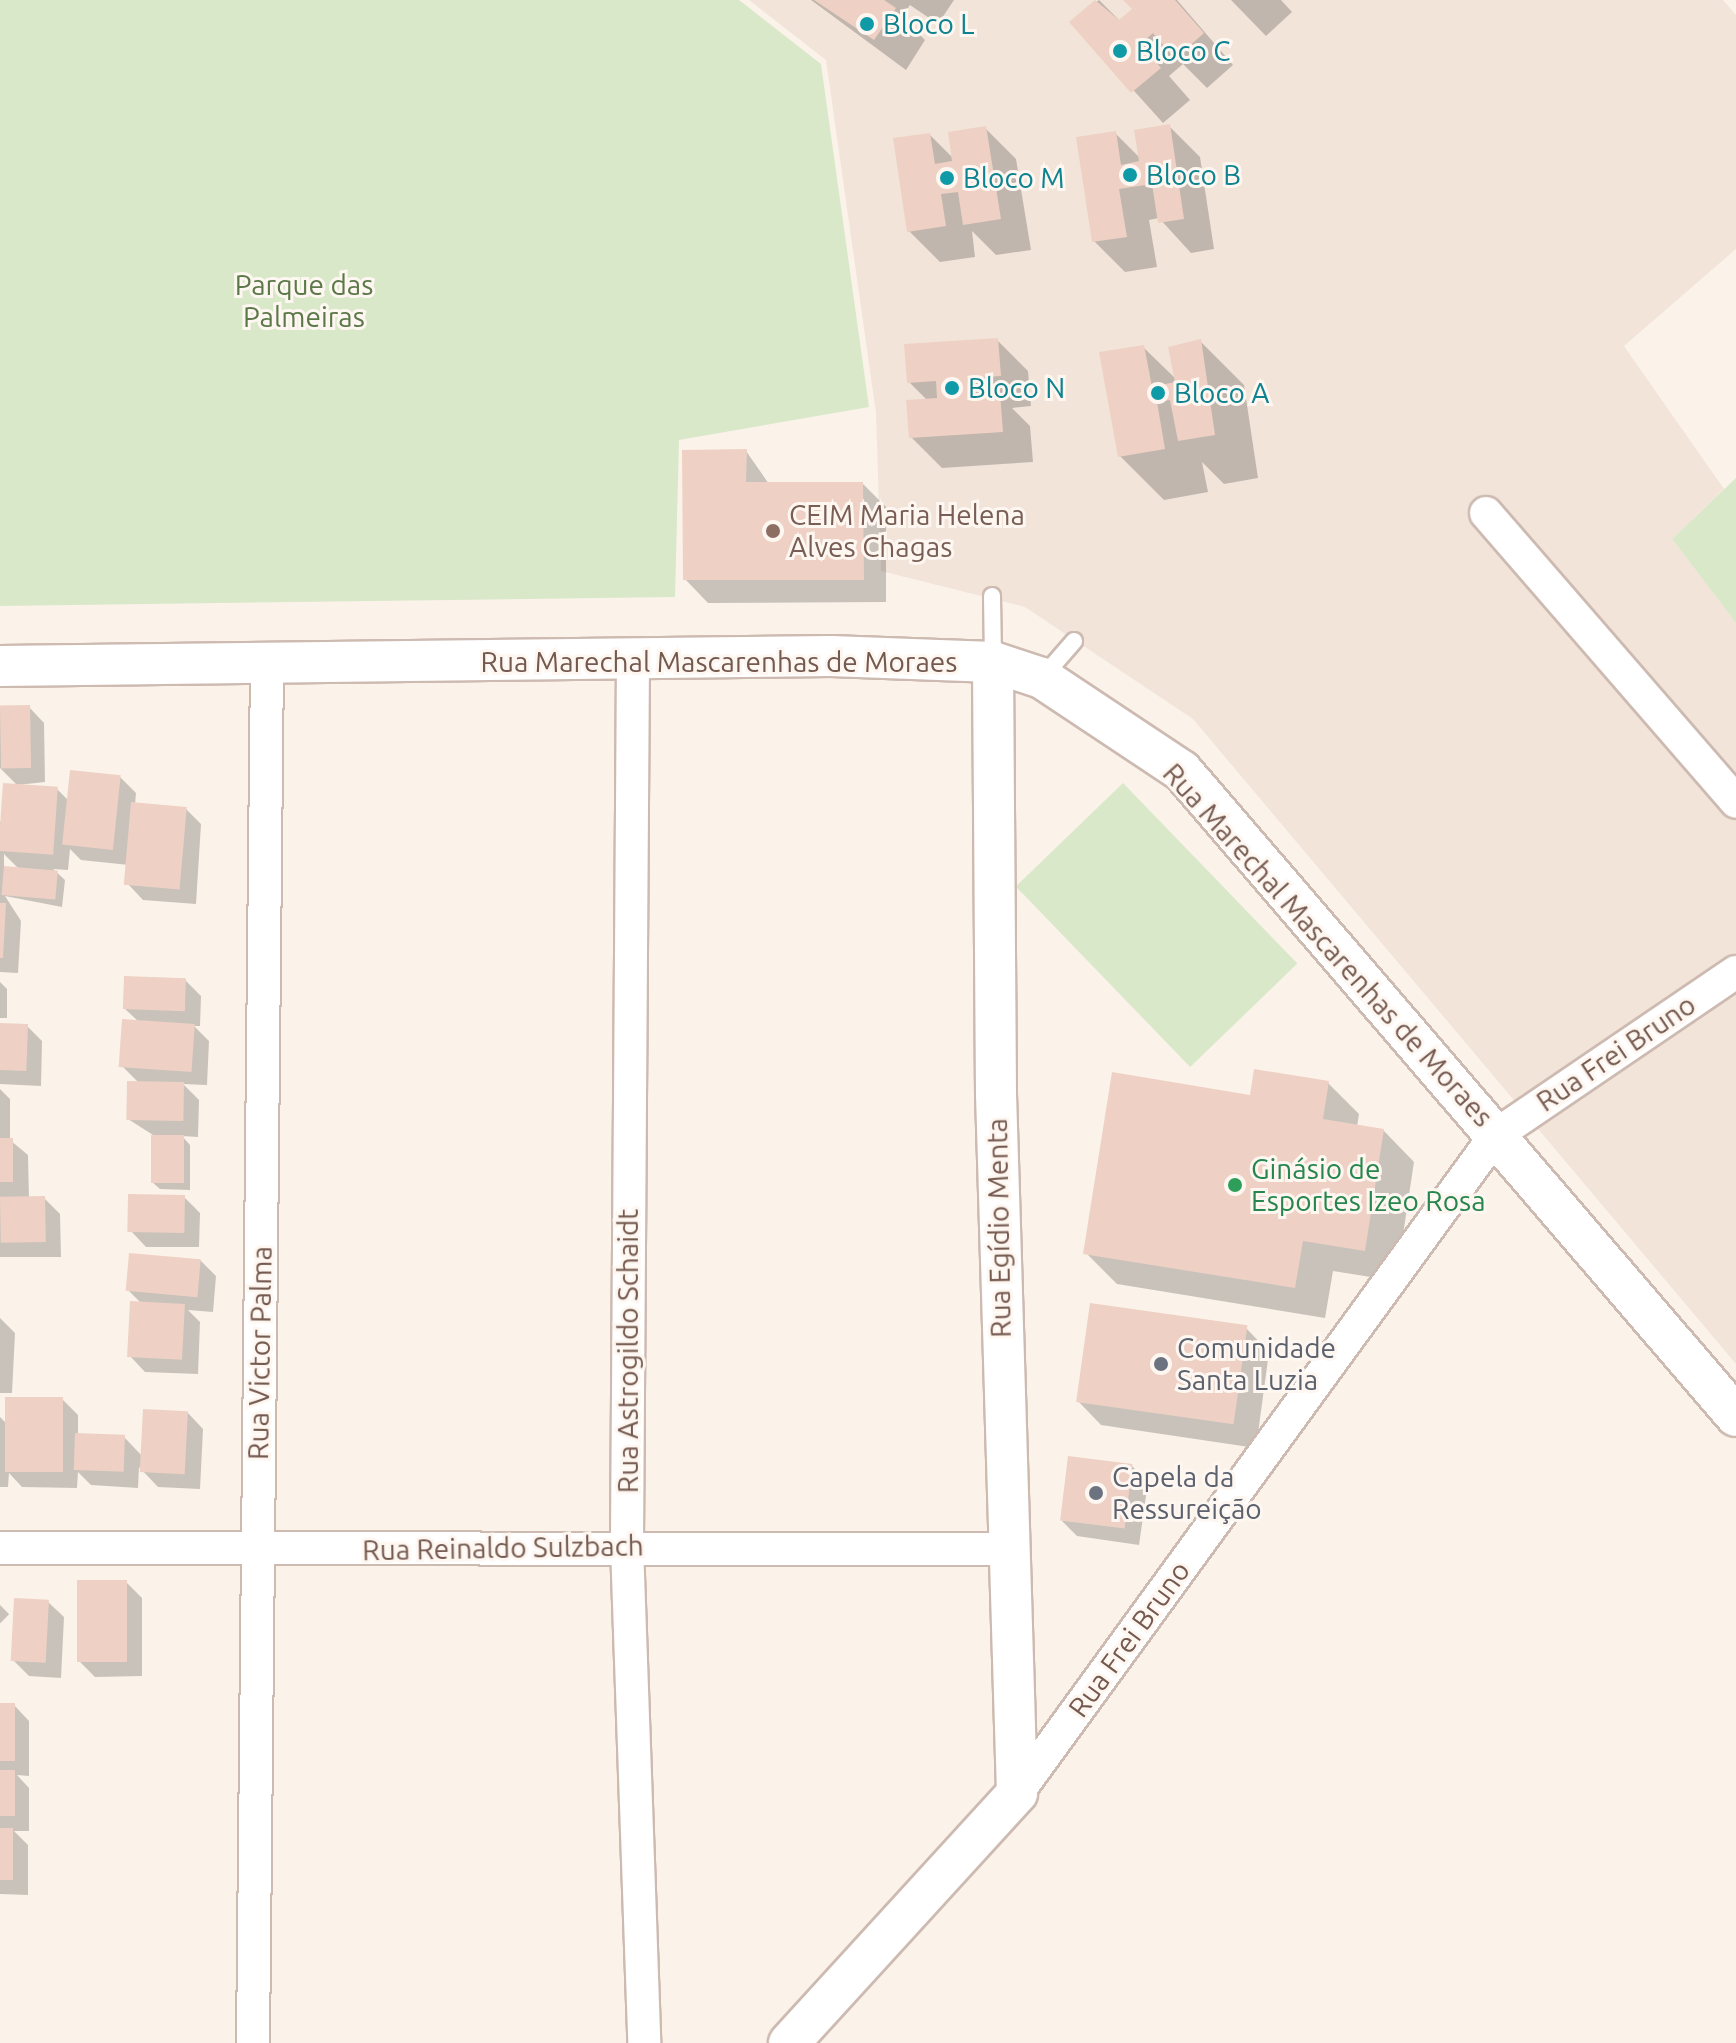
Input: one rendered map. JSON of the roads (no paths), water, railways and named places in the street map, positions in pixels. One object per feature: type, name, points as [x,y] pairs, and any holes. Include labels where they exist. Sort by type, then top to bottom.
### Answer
[{"type":"street","points":[[1486,513],[1736,802]]},
{"type":"street","name":"Rua Marechal Mascarenhas de Moraes","points":[[0,666],[633,659],[993,662],[1042,678],[1182,771],[1736,1416]]},
{"type":"street","name":"Rua Astrogildo Schaidt","points":[[633,659],[627,1546],[644,2043]]},
{"type":"street","name":"Rua Egídio Menta","points":[[993,662],[1006,1549],[1017,1793]]},
{"type":"street","name":"Rua Victor Palma","points":[[253,2043],[267,663]]},
{"type":"street","name":"Rua Frei Bruno","points":[[789,2043],[1017,1793],[1496,1135],[1736,972]]},
{"type":"street","name":"Rua Reinaldo Sulzbach","points":[[0,1548],[259,1551],[627,1546],[1006,1549]]},
{"type":"lane","points":[[992,596],[993,662]]},
{"type":"lane","points":[[1042,678],[1074,641]]},
{"type":"place","name":"Bloco L","points":[[867,24]]},
{"type":"place","name":"Bloco C","points":[[1120,51]]},
{"type":"place","name":"Bloco B","points":[[1130,175]]},
{"type":"place","name":"Bloco M","points":[[947,178]]},
{"type":"place","name":"Bloco N","points":[[952,388]]},
{"type":"place","name":"Bloco A","points":[[1158,393]]},
{"type":"place","name":"CEIM Maria Helena Alves Chagas","points":[[773,531]]},
{"type":"place","name":"Ginásio de Esportes Izeo Rosa","points":[[1235,1185]]},
{"type":"place","name":"Comunidade Santa Luzia","points":[[1161,1364]]},
{"type":"place","name":"Capela da Ressureição","points":[[1096,1493]]},
{"type":"park label","name":"Parque das Palmeiras","points":[[304,301]]}]
